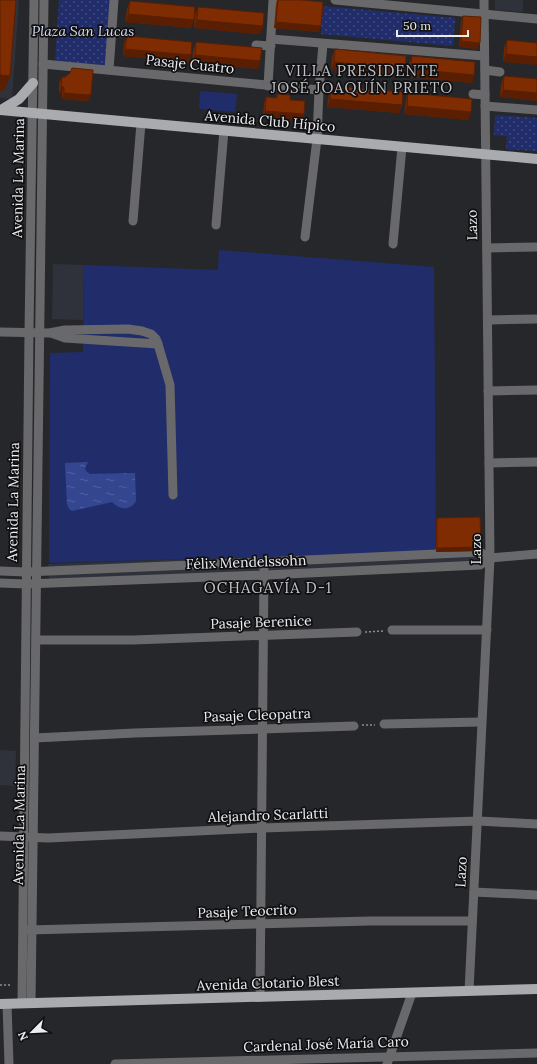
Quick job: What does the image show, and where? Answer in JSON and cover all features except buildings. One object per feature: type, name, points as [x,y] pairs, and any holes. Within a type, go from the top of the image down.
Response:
[{"type":"main road","points":[[1,110],[20,99],[33,83]]},
{"type":"main road","name":"Avenida Club Hípico","points":[[1,110],[537,159]]},
{"type":"main road","name":"Avenida Clotario Blest","points":[[4,1004],[537,989]]},
{"type":"street","name":"Avenida La Marina","points":[[29,838],[35,738],[41,203],[38,113],[33,83],[34,0]]},
{"type":"street","name":"Avenida La Marina","points":[[27,1003],[29,838],[25,684],[31,203],[43,64],[44,0]]},
{"type":"street","points":[[109,70],[114,0]]},
{"type":"street","points":[[268,86],[273,0]]},
{"type":"street","points":[[335,0],[537,18]]},
{"type":"street","name":"Lazo","points":[[469,991],[490,558],[484,0]]},
{"type":"street","points":[[112,32],[123,33]]},
{"type":"street","points":[[256,45],[271,43],[323,44],[484,56]]},
{"type":"street","points":[[305,238],[317,139],[323,44]]},
{"type":"street","name":"Pasaje Cuatro","points":[[43,64],[319,90]]},
{"type":"street","points":[[485,70],[500,72]]},
{"type":"street","points":[[473,94],[485,95]]},
{"type":"street","points":[[485,106],[537,110]]},
{"type":"street","points":[[133,221],[141,123]]},
{"type":"street","points":[[216,225],[224,130]]},
{"type":"street","points":[[393,244],[402,147]]},
{"type":"street","points":[[31,203],[41,203]]},
{"type":"street","points":[[487,248],[537,247]]},
{"type":"street","points":[[30,268],[40,269]]},
{"type":"street","points":[[488,320],[537,319]]},
{"type":"street","points":[[49,333],[65,330],[128,330],[142,331],[151,334],[156,339],[170,385],[173,495]]},
{"type":"street","points":[[0,332],[40,332],[71,339],[158,344]]},
{"type":"street","points":[[28,385],[39,386]]},
{"type":"street","points":[[488,391],[537,390]]},
{"type":"street","points":[[28,418],[38,419]]},
{"type":"street","points":[[489,463],[537,462]]},
{"type":"street","name":"Félix Mendelssohn","points":[[0,571],[26,572],[480,552],[490,558]]},
{"type":"street","name":"Félix Mendelssohn","points":[[0,583],[26,584],[265,575],[480,564],[490,558],[537,554]]},
{"type":"street","points":[[260,997],[264,562]]},
{"type":"street","points":[[392,630],[487,630]]},
{"type":"street","name":"Pasaje Berenice","points":[[36,640],[133,640],[358,632]]},
{"type":"street","points":[[25,684],[35,685]]},
{"type":"street","points":[[384,724],[481,722]]},
{"type":"street","name":"Pasaje Cleopatra","points":[[35,738],[158,732],[354,726]]},
{"type":"street","name":"Alejandro Scarlatti","points":[[0,836],[29,838],[478,821],[537,824]]},
{"type":"street","points":[[474,892],[537,895]]},
{"type":"street","name":"Pasaje Teocrito","points":[[28,930],[370,921],[472,921]]},
{"type":"street","points":[[388,1060],[412,993]]},
{"type":"street","points":[[4,1004],[9,1064]]},
{"type":"street","name":"Cardenal José María Caro","points":[[115,1064],[388,1060],[537,1053]]},
{"type":"path","points":[[358,632],[392,630]]},
{"type":"path","points":[[354,726],[384,724]]},
{"type":"shaded area","points":[[0,0],[19,0],[12,99],[0,98]]},
{"type":"shaded area","points":[[495,0],[523,0],[523,12],[495,10]]},
{"type":"shaded area","points":[[53,264],[84,265],[83,320],[52,319]]},
{"type":"shaded area","points":[[480,549],[479,564],[49,581],[48,564]]},
{"type":"shaded area","points":[[0,750],[16,751],[15,786],[0,785]]},
{"type":"green space","name":"Plaza San Lucas","points":[[59,0],[112,0],[107,66],[55,62]]},
{"type":"green space","points":[[323,6],[455,18],[453,46],[321,34]]},
{"type":"green space","points":[[200,91],[237,94],[235,112],[199,109]]},
{"type":"green space","points":[[495,115],[537,118],[537,151],[506,149],[507,136],[494,135]]},
{"type":"green space","points":[[219,250],[434,267],[436,552],[49,563],[50,353],[83,352],[84,265],[217,270]]},
{"type":"water","points":[[88,462],[85,468],[90,474],[135,473],[136,501],[134,504],[128,508],[122,508],[118,507],[112,502],[72,511],[69,509],[67,504],[65,463]]},
{"type":"district","name":"VILLA PRESIDENTE JOSÉ JOAQUÍN PRIETO","points":[[362,78]]},
{"type":"district","name":"OCHAGAVÍA D-1","points":[[268,587]]}]
